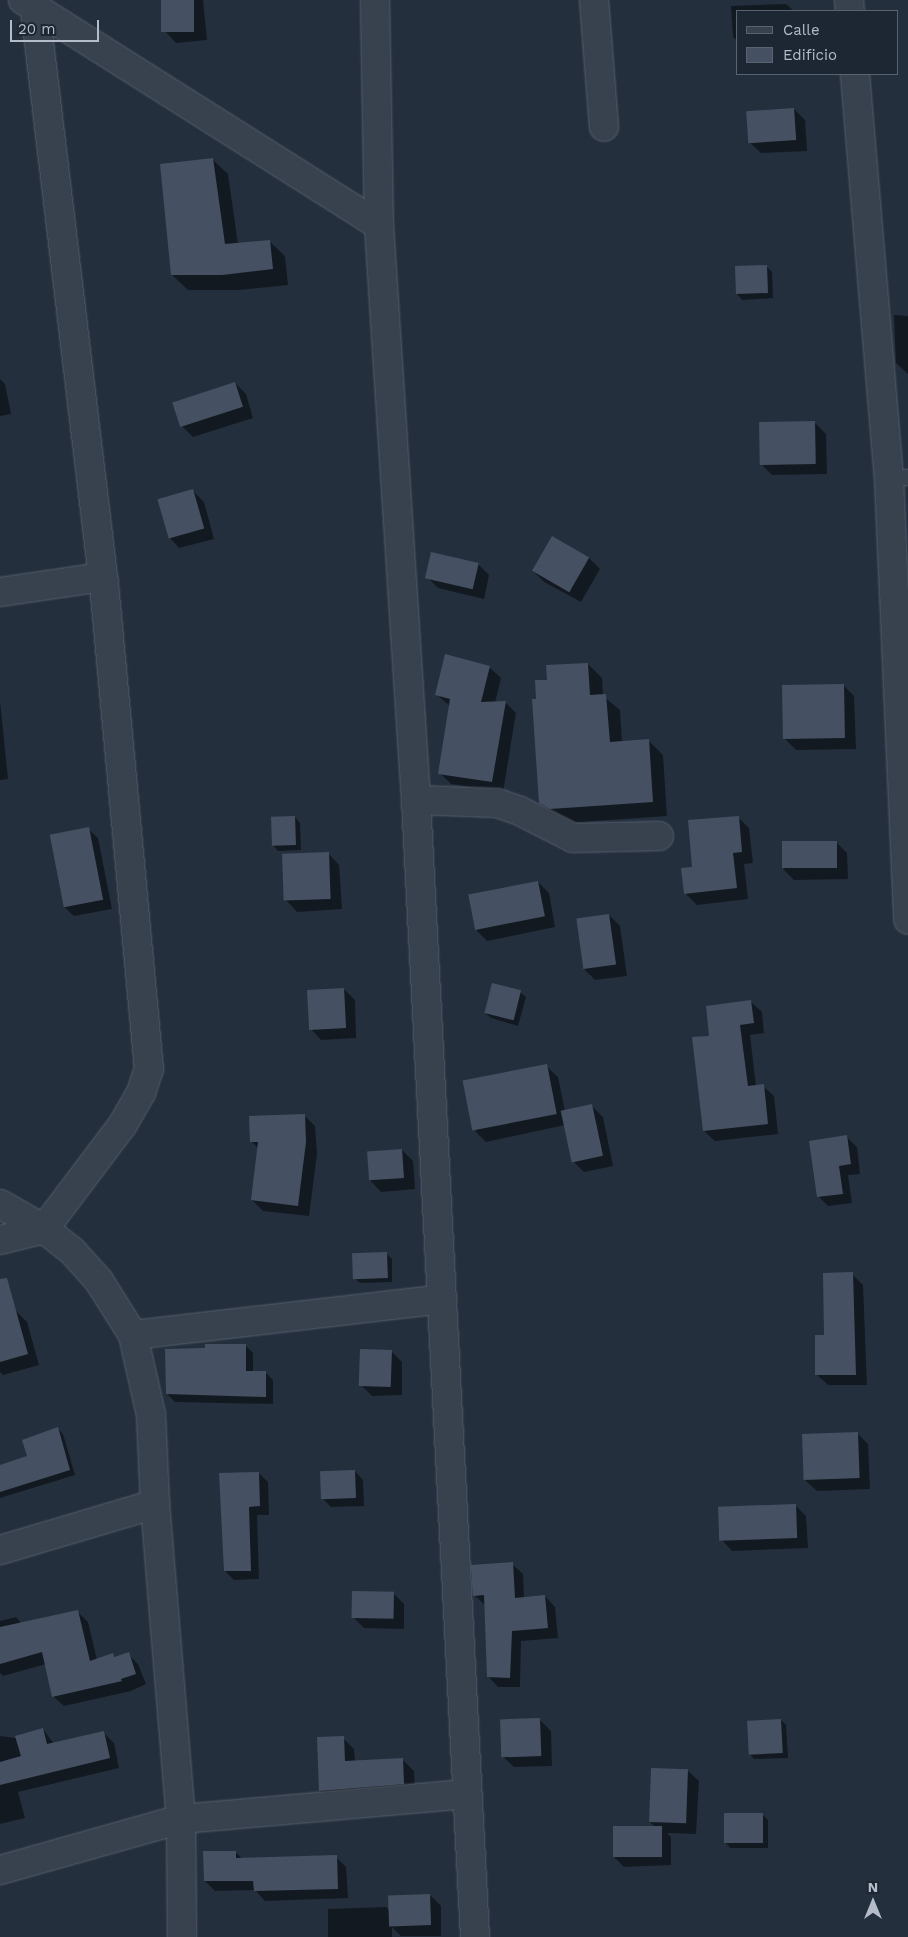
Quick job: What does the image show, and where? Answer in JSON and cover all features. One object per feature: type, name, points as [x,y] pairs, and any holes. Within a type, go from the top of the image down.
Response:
[{"type":"street","points":[[375,0],[379,226],[416,800],[475,1937]]},
{"type":"street","points":[[594,0],[604,127]]},
{"type":"street","points":[[31,2],[379,226]]},
{"type":"street","points":[[0,1240],[44,1229],[123,1124],[142,1092],[149,1069],[103,577],[31,2]]},
{"type":"street","points":[[855,75],[899,478],[908,920]]},
{"type":"street","points":[[0,592],[103,577]]},
{"type":"street","points":[[416,800],[497,803],[520,811],[551,830],[573,838],[659,836]]},
{"type":"street","points":[[0,1204],[44,1229],[73,1252],[99,1281],[133,1335],[151,1415],[155,1504],[181,1819],[182,1937]]},
{"type":"street","points":[[133,1335],[442,1299]]},
{"type":"street","points":[[0,1550],[155,1504]]},
{"type":"street","points":[[0,1870],[181,1819],[467,1794]]},
{"type":"building","points":[[161,0],[194,0],[194,32],[161,32]]},
{"type":"building","points":[[794,108],[796,140],[748,143],[746,111]]},
{"type":"building","points":[[213,158],[225,244],[270,240],[273,269],[222,275],[171,275],[160,164]]},
{"type":"building","points":[[767,265],[768,293],[736,294],[735,266]]},
{"type":"building","points":[[235,382],[243,407],[180,427],[172,402]]},
{"type":"building","points":[[815,421],[816,464],[760,465],[759,422]]},
{"type":"building","points":[[193,489],[204,528],[169,539],[157,499]]},
{"type":"building","points":[[552,536],[589,558],[569,592],[532,571]]},
{"type":"building","points":[[431,552],[479,563],[473,589],[425,578]]},
{"type":"building","points":[[445,654],[490,666],[481,702],[506,701],[492,782],[438,774],[450,699],[435,695]]},
{"type":"building","points":[[588,663],[590,695],[606,694],[610,742],[649,739],[653,802],[550,809],[539,803],[532,699],[536,699],[535,680],[547,680],[546,665]]},
{"type":"building","points":[[844,684],[845,738],[783,739],[782,685]]},
{"type":"building","points":[[295,816],[296,845],[272,846],[271,817]]},
{"type":"building","points":[[739,816],[742,852],[733,853],[737,888],[684,894],[681,868],[692,867],[688,820]]},
{"type":"building","points":[[89,827],[103,900],[64,907],[50,835]]},
{"type":"building","points":[[782,841],[837,841],[837,868],[782,868]]},
{"type":"building","points":[[329,852],[331,899],[284,901],[282,854]]},
{"type":"building","points":[[538,881],[545,916],[475,930],[468,895]]},
{"type":"building","points":[[609,914],[616,965],[583,969],[576,919]]},
{"type":"building","points":[[492,983],[521,990],[514,1020],[485,1013]]},
{"type":"building","points":[[344,988],[346,1028],[309,1030],[307,990]]},
{"type":"building","points":[[751,1000],[754,1023],[740,1025],[748,1086],[764,1084],[768,1124],[703,1131],[692,1037],[709,1036],[706,1006]]},
{"type":"building","points":[[547,1064],[557,1114],[472,1130],[463,1080]]},
{"type":"building","points":[[592,1104],[603,1156],[572,1162],[561,1111]]},
{"type":"building","points":[[305,1114],[306,1142],[298,1206],[251,1200],[258,1142],[250,1142],[249,1116]]},
{"type":"building","points":[[847,1135],[851,1164],[839,1166],[843,1194],[817,1197],[809,1141]]},
{"type":"building","points":[[402,1149],[404,1178],[369,1180],[367,1151]]},
{"type":"building","points":[[387,1252],[388,1278],[353,1279],[352,1253]]},
{"type":"building","points":[[853,1272],[856,1375],[815,1375],[815,1335],[824,1335],[823,1273]]},
{"type":"building","points":[[7,1278],[28,1354],[0,1362],[0,1279]]},
{"type":"building","points":[[205,1344],[246,1344],[246,1371],[266,1371],[266,1397],[166,1394],[165,1349],[205,1348]]},
{"type":"building","points":[[360,1349],[392,1350],[391,1387],[359,1386]]},
{"type":"building","points":[[58,1427],[70,1470],[0,1492],[0,1465],[27,1456],[22,1440]]},
{"type":"building","points":[[858,1432],[860,1478],[804,1480],[802,1434]]},
{"type":"building","points":[[355,1470],[356,1498],[321,1499],[320,1471]]},
{"type":"building","points":[[259,1472],[260,1506],[249,1507],[251,1571],[224,1571],[219,1473]]},
{"type":"building","points":[[796,1504],[797,1538],[719,1541],[718,1507]]},
{"type":"building","points":[[513,1562],[515,1598],[545,1595],[548,1628],[512,1631],[510,1678],[487,1677],[484,1595],[473,1596],[471,1565]]},
{"type":"building","points":[[352,1591],[394,1592],[394,1619],[352,1618]]},
{"type":"building","points":[[78,1610],[90,1661],[113,1653],[114,1657],[129,1652],[136,1674],[121,1679],[122,1681],[52,1697],[42,1652],[0,1664],[0,1627]]},
{"type":"building","points":[[540,1718],[541,1756],[501,1757],[500,1719]]},
{"type":"building","points":[[781,1719],[783,1753],[749,1755],[747,1721]]},
{"type":"building","points":[[43,1728],[47,1744],[104,1731],[110,1758],[0,1785],[0,1762],[21,1756],[15,1736]]},
{"type":"building","points":[[344,1736],[345,1761],[403,1758],[404,1784],[319,1791],[317,1737]]},
{"type":"building","points":[[651,1768],[688,1769],[686,1823],[649,1822]]},
{"type":"building","points":[[724,1813],[763,1813],[763,1843],[724,1843]]},
{"type":"building","points":[[613,1826],[662,1826],[662,1857],[613,1857]]},
{"type":"building","points":[[203,1851],[236,1851],[236,1858],[337,1855],[338,1889],[254,1891],[253,1881],[204,1881]]},
{"type":"building","points":[[430,1894],[431,1925],[389,1926],[388,1895]]}]
